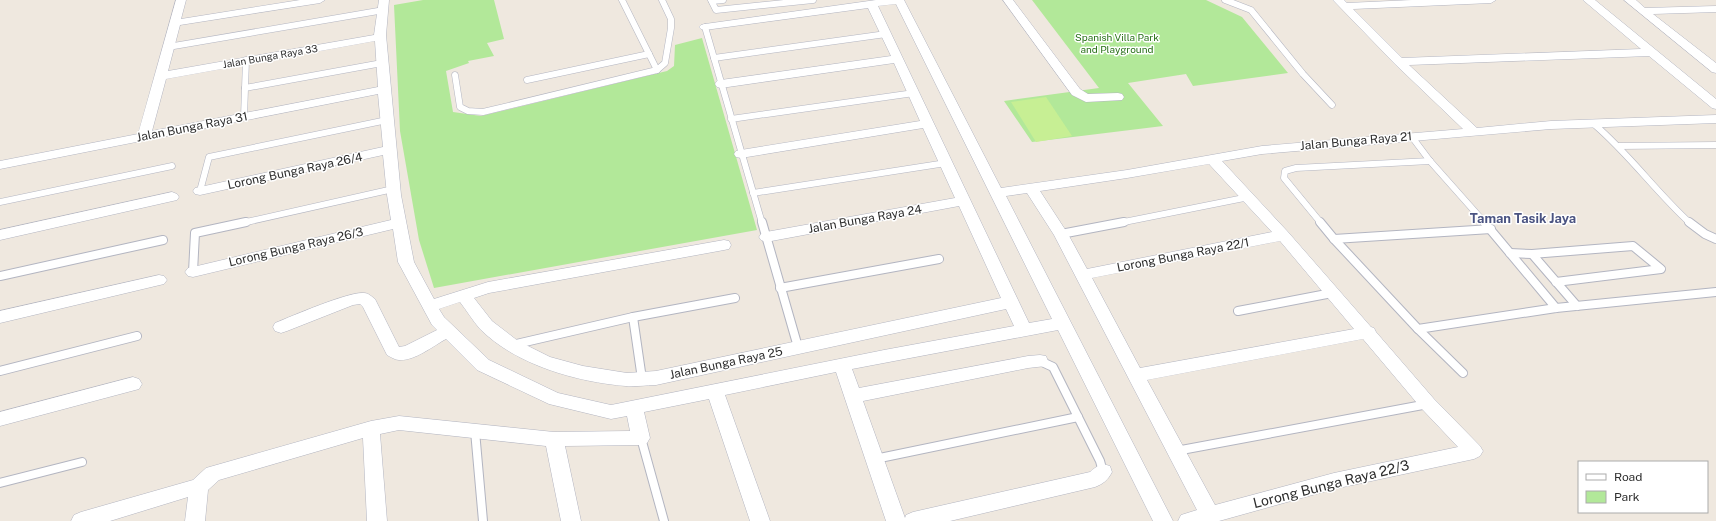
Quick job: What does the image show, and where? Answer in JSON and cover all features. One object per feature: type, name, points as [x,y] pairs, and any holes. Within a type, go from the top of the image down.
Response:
[{"type":"street","points":[[144,137],[181,0]]},
{"type":"street","points":[[174,23],[320,0]]},
{"type":"street","points":[[705,27],[899,0],[1163,521]]},
{"type":"street","points":[[1008,0],[1076,92],[1086,98],[1118,97]]},
{"type":"street","points":[[1341,3],[1491,0]]},
{"type":"street","points":[[1588,0],[1716,105]]},
{"type":"street","points":[[1629,0],[1716,68]]},
{"type":"street","points":[[1341,3],[1399,62],[1473,131]]},
{"type":"street","points":[[872,4],[1024,330]]},
{"type":"street","points":[[384,5],[380,37],[389,150],[393,189],[406,262],[438,321],[483,365],[555,399],[611,412],[842,365],[1062,323]]},
{"type":"street","points":[[1643,11],[1716,9]]},
{"type":"street","name":"Jalan Bunga Raya 33","points":[[160,76],[380,37]]},
{"type":"street","points":[[1399,62],[1653,52]]},
{"type":"street","points":[[721,84],[897,59]]},
{"type":"street","name":"Jalan Bunga Raya 31","points":[[0,165],[384,89]]},
{"type":"street","name":"Jalan Bunga Raya 21","points":[[998,193],[1262,150],[1551,125],[1594,125],[1716,119]]},
{"type":"street","points":[[741,154],[928,124]]},
{"type":"street","name":"Lorong Bunga Raya 26/4","points":[[200,191],[389,150]]},
{"type":"street","points":[[1211,158],[1283,235],[1368,332],[1428,404]]},
{"type":"street","points":[[1031,188],[1061,234],[1210,515]]},
{"type":"street","points":[[0,235],[172,197]]},
{"type":"street","name":"Jalan Bunga Raya 24","points":[[766,237],[964,201]]},
{"type":"street","name":"Lorong Bunga Raya 26/3","points":[[193,272],[399,223]]},
{"type":"street","name":"Lorong Bunga Raya 22/1","points":[[1083,275],[1283,235]]},
{"type":"street","points":[[430,306],[488,288],[724,245]]},
{"type":"street","points":[[0,317],[159,280]]},
{"type":"street","name":"Jalan Bunga Raya 25","points":[[463,295],[486,325],[512,345],[545,362],[583,373],[627,380],[656,378],[1011,302]]},
{"type":"street","points":[[281,327],[351,300],[363,298],[368,303],[393,351],[399,354],[410,352],[448,331]]},
{"type":"street","points":[[1136,376],[1368,332]]},
{"type":"street","points":[[854,396],[1028,362],[1040,361]]},
{"type":"street","points":[[842,365],[896,521]]},
{"type":"street","points":[[0,419],[133,384]]},
{"type":"street","points":[[715,391],[760,521]]},
{"type":"street","name":"Lorong Bunga Raya 22/3","points":[[1188,521],[1334,481],[1474,451],[1428,404]]},
{"type":"street","points":[[81,521],[199,486],[213,474],[371,428],[399,423],[554,439],[641,438],[634,407]]},
{"type":"street","points":[[371,428],[377,521]]},
{"type":"street","points":[[554,439],[571,521]]},
{"type":"street","points":[[914,521],[1095,479],[1104,472]]},
{"type":"street","points":[[195,521],[199,486]]},
{"type":"lane","points":[[622,0],[657,70]]},
{"type":"lane","points":[[455,75],[460,107],[468,111],[483,112],[657,70],[665,63],[671,28],[671,19],[662,0]]},
{"type":"lane","points":[[723,0],[712,1],[716,10],[813,0]]},
{"type":"lane","points":[[1225,0],[1251,10],[1303,74],[1332,105]]},
{"type":"lane","points":[[168,47],[384,5]]},
{"type":"lane","points":[[705,27],[798,347]]},
{"type":"lane","points":[[714,58],[886,34]]},
{"type":"lane","points":[[527,80],[649,54]]},
{"type":"lane","points":[[244,117],[246,60]]},
{"type":"lane","points":[[245,88],[382,63]]},
{"type":"lane","points":[[731,119],[914,93]]},
{"type":"lane","points":[[200,191],[209,157],[387,120]]},
{"type":"lane","points":[[1594,125],[1619,146],[1687,220],[1709,237],[1716,239]]},
{"type":"lane","points":[[1412,137],[1430,161],[1491,229],[1556,308]]},
{"type":"lane","points":[[1619,146],[1716,146]]},
{"type":"lane","points":[[1430,161],[1296,168],[1285,171],[1284,178],[1334,238],[1418,329],[1463,373]]},
{"type":"lane","points":[[753,193],[946,163]]},
{"type":"lane","points":[[0,202],[172,166]]},
{"type":"lane","points":[[193,272],[195,232],[393,189]]},
{"type":"lane","points":[[1061,234],[1249,197]]},
{"type":"lane","points":[[1334,238],[1491,229]]},
{"type":"lane","points":[[0,276],[162,240]]},
{"type":"lane","points":[[1510,253],[1532,254],[1633,246],[1638,248],[1661,270],[1556,282]]},
{"type":"lane","points":[[1532,254],[1577,306]]},
{"type":"lane","points":[[780,288],[939,259]]},
{"type":"lane","points":[[1238,311],[1332,292]]},
{"type":"lane","points":[[1418,329],[1556,308],[1716,292]]},
{"type":"lane","points":[[512,345],[633,316],[735,298]]},
{"type":"lane","points":[[633,316],[642,379]]},
{"type":"lane","points":[[0,371],[137,336]]},
{"type":"lane","points":[[1040,361],[1053,368],[1100,461],[1104,472]]},
{"type":"lane","points":[[1176,451],[1428,404]]},
{"type":"lane","points":[[875,459],[1078,417]]},
{"type":"lane","points":[[475,431],[483,521]]},
{"type":"lane","points":[[641,438],[664,521]]},
{"type":"lane","points":[[0,483],[82,462]]},
{"type":"green space","points":[[423,0],[494,0],[504,39],[487,43],[494,56],[468,61],[469,63],[446,71],[453,112],[481,116],[667,71],[674,66],[675,45],[702,38],[757,230],[434,288],[419,240],[400,131],[394,5]]},
{"type":"green space","name":"Spanish Villa Park and Playground","points":[[1032,0],[1206,0],[1242,17],[1288,73],[1193,86],[1186,74],[1128,83],[1163,126],[1032,142],[1004,101],[1099,88]]},
{"type":"green space","points":[[1046,97],[1072,136],[1036,142],[1011,102]]},
{"type":"district","name":"Taman Tasik Jaya","points":[[1523,218]]}]
